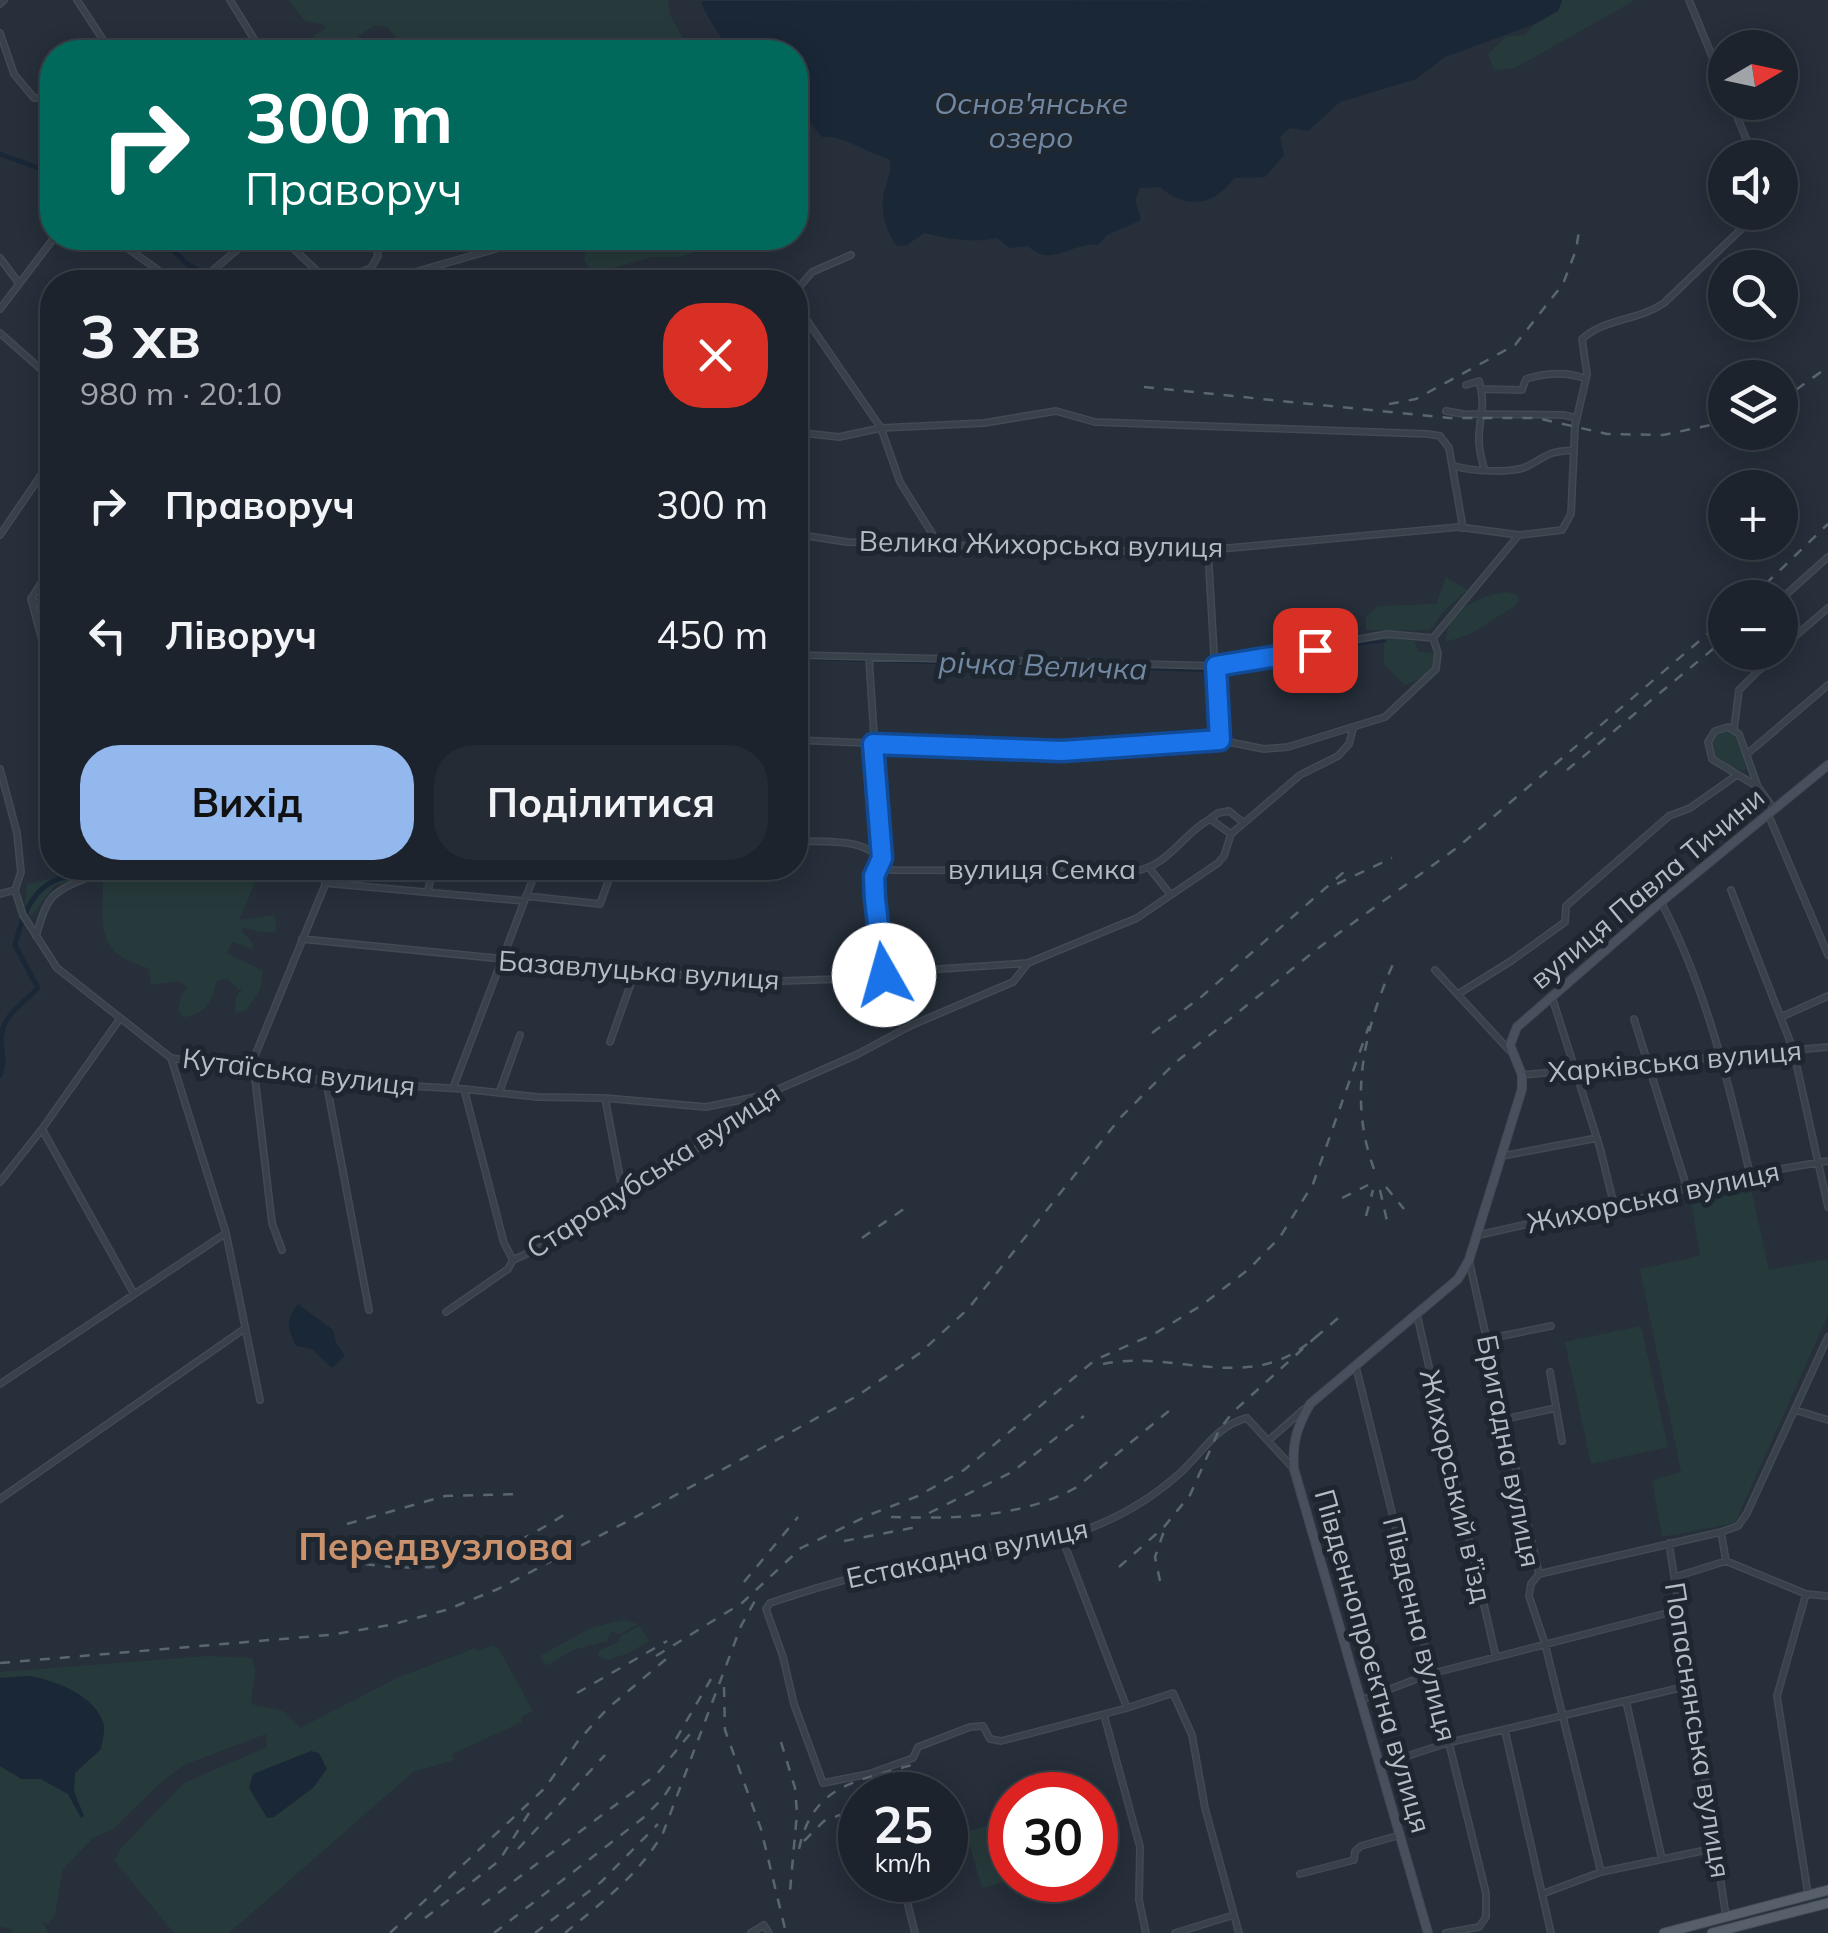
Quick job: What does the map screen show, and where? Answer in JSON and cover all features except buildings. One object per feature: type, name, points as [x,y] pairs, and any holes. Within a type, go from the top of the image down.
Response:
[{"type":"main road","name":"вулиця Павла Тичини","points":[[1512,1053],[1512,1036],[1517,1027],[1661,902],[1828,766]]},
{"type":"main road","points":[[1310,1404],[1458,1279],[1470,1260],[1522,1088],[1522,1075],[1512,1053]]},
{"type":"main road","name":"Південнопроєктна вулиця","points":[[1310,1404],[1296,1428],[1292,1448],[1294,1469],[1428,1933]]},
{"type":"main road","points":[[1664,1933],[1828,1890]]},
{"type":"main road","points":[[1712,1933],[1828,1903]]},
{"type":"street","points":[[77,0],[103,40]]},
{"type":"street","points":[[230,0],[255,40]]},
{"type":"street","points":[[1689,0],[1708,46]]},
{"type":"street","points":[[0,33],[22,86],[34,98],[40,98]]},
{"type":"street","points":[[1452,464],[1458,468],[1506,472],[1527,466],[1547,452],[1574,450],[1576,418],[1586,379],[1586,348],[1582,339],[1600,326],[1651,312],[1740,230]]},
{"type":"street","points":[[0,309],[44,250]]},
{"type":"street","points":[[131,250],[158,270]]},
{"type":"street","points":[[213,270],[236,250]]},
{"type":"street","points":[[296,250],[318,270]]},
{"type":"street","points":[[422,270],[492,250]]},
{"type":"street","points":[[808,277],[852,255]]},
{"type":"street","points":[[0,258],[18,282]]},
{"type":"street","points":[[808,322],[881,428],[900,482],[938,543]]},
{"type":"street","points":[[0,333],[40,368]]},
{"type":"street","points":[[1482,390],[1522,390],[1526,379],[1539,375],[1572,374],[1586,379]]},
{"type":"street","points":[[1466,385],[1479,381],[1482,390],[1484,414],[1479,441],[1484,468]]},
{"type":"street","points":[[1446,410],[1576,418]]},
{"type":"street","points":[[808,433],[839,437],[881,428],[984,423],[1056,411],[1094,422],[1428,434],[1446,441],[1463,528]]},
{"type":"street","name":"Велика Жихорська вулиця","points":[[808,536],[848,542],[1127,551],[1208,550],[1463,528],[1518,535],[1562,530],[1569,523],[1574,450]]},
{"type":"street","points":[[0,535],[40,476]]},
{"type":"street","points":[[1434,638],[1518,535]]},
{"type":"street","points":[[1208,550],[1220,740]]},
{"type":"street","points":[[1798,584],[1828,557]]},
{"type":"street","points":[[40,585],[31,600],[40,633]]},
{"type":"street","points":[[31,600],[40,605]]},
{"type":"street","points":[[1798,634],[1828,608]]},
{"type":"street","points":[[808,656],[1216,666],[1388,634],[1434,638]]},
{"type":"street","points":[[808,741],[1062,751],[1220,740],[1264,749],[1288,747],[1384,717],[1436,669],[1438,652],[1434,638]]},
{"type":"street","points":[[869,658],[882,858],[874,887],[884,975]]},
{"type":"street","points":[[1760,670],[1738,690],[1734,729],[1828,955]]},
{"type":"street","points":[[1747,754],[1828,685]]},
{"type":"street","points":[[1244,823],[1229,811],[1210,820],[1231,834],[1244,823],[1300,775],[1338,756],[1349,744],[1353,729]]},
{"type":"street","points":[[1734,729],[1715,731],[1709,738],[1708,749],[1715,762],[1758,787]]},
{"type":"street","name":"Кутаїська вулиця","points":[[0,769],[17,833],[21,872],[15,890],[23,915],[57,968],[171,1058],[326,1080],[706,1107],[765,1095]]},
{"type":"street","points":[[1458,994],[1565,922],[1566,906],[1631,848],[1669,816],[1690,808],[1737,774]]},
{"type":"street","name":"вулиця Семка","points":[[808,842],[870,848],[882,858],[887,869],[893,870],[1150,869],[1196,826],[1210,820]]},
{"type":"street","name":"Базавлуцька вулиця","points":[[302,939],[502,961],[781,981],[1028,963],[1137,918],[1218,863],[1231,834]]},
{"type":"street","points":[[1150,869],[1170,895]]},
{"type":"street","points":[[36,936],[47,899],[82,880]]},
{"type":"street","points":[[282,1250],[272,1223],[252,1070],[327,880]]},
{"type":"street","points":[[428,890],[430,880]]},
{"type":"street","points":[[453,1088],[532,880]]},
{"type":"street","points":[[326,883],[600,904],[609,880]]},
{"type":"street","points":[[0,894],[15,890]]},
{"type":"street","points":[[1731,890],[1794,1049],[1828,1207]]},
{"type":"street","points":[[1661,902],[1677,933],[1721,1055],[1750,1174]]},
{"type":"street","name":"Стародубська вулиця","points":[[446,1312],[508,1270],[513,1260],[563,1236],[600,1204],[704,1144],[750,1111],[765,1095],[1012,982],[1028,963]]},
{"type":"street","points":[[1435,970],[1484,1028],[1512,1053]]},
{"type":"street","points":[[610,1042],[635,972]]},
{"type":"street","points":[[1781,1017],[1828,996]]},
{"type":"street","points":[[1552,997],[1614,1204]]},
{"type":"street","points":[[1634,1019],[1687,1188]]},
{"type":"street","points":[[0,1182],[119,1020]]},
{"type":"street","points":[[499,1093],[520,1035]]},
{"type":"street","name":"Харківська вулиця","points":[[1522,1075],[1828,1046]]},
{"type":"street","points":[[171,1058],[226,1233],[260,1400]]},
{"type":"street","points":[[326,1080],[370,1310]]},
{"type":"street","points":[[464,1089],[504,1243],[513,1260]]},
{"type":"street","points":[[605,1098],[622,1194]]},
{"type":"street","points":[[42,1129],[133,1292]]},
{"type":"street","points":[[1502,1156],[1597,1138]]},
{"type":"street","name":"Жихорська вулиця","points":[[1479,1235],[1750,1174],[1828,1161]]},
{"type":"street","points":[[0,1384],[226,1233]]},
{"type":"street","name":"Бригадна вулиця","points":[[1470,1260],[1539,1574],[1529,1596],[1545,1644],[1601,1872]]},
{"type":"street","name":"Жихорський в’їзд","points":[[1417,1315],[1496,1657]]},
{"type":"street","points":[[1487,1339],[1551,1326]]},
{"type":"street","points":[[0,1499],[244,1329]]},
{"type":"street","points":[[1539,1574],[1738,1526],[1828,1337]]},
{"type":"street","name":"Південна вулиця","points":[[1355,1364],[1486,1893],[1486,1917],[1479,1927],[1446,1933]]},
{"type":"street","points":[[1550,1372],[1562,1441]]},
{"type":"street","points":[[1268,1441],[1310,1404]]},
{"type":"street","points":[[1506,1419],[1557,1408]]},
{"type":"street","points":[[1795,1410],[1828,1420]]},
{"type":"street","name":"Естакадна вулиця","points":[[1104,1715],[1000,1741],[990,1739],[983,1726],[970,1728],[918,1747],[914,1758],[869,1774],[823,1783],[766,1609],[770,1603],[835,1581],[973,1550],[1062,1538],[1135,1507],[1179,1474],[1228,1422],[1247,1418],[1294,1469]]},
{"type":"street","points":[[1721,1532],[1726,1561]]},
{"type":"street","points":[[1062,1538],[1127,1708]]},
{"type":"street","name":"Попаснянська вулиця","points":[[1669,1543],[1726,1916]]},
{"type":"street","points":[[1674,1577],[1726,1561],[1806,1594],[1828,1596]]},
{"type":"street","points":[[1806,1594],[1776,1696],[1808,1895]]},
{"type":"street","points":[[1361,1700],[1430,1674],[1679,1610]]},
{"type":"street","points":[[1380,1764],[1448,1743],[1692,1686]]},
{"type":"street","points":[[1146,1933],[1139,1900],[1140,1847],[1104,1715],[1173,1694],[1192,1735],[1205,1808],[1239,1933]]},
{"type":"street","points":[[1626,1701],[1662,1859]]},
{"type":"street","points":[[1504,1730],[1551,1933]]},
{"type":"street","points":[[1300,1874],[1354,1860],[1361,1846],[1400,1836]]},
{"type":"street","points":[[1542,1894],[1601,1872],[1716,1848]]},
{"type":"street","points":[[908,1905],[915,1933]]},
{"type":"street","points":[[1175,1933],[1234,1915]]},
{"type":"street","points":[[751,1933],[764,1926],[769,1933]]},
{"type":"shaded area","points":[[288,0],[668,0],[670,15],[684,40],[398,40],[387,27],[375,25],[358,40],[314,40],[326,28],[305,21]]},
{"type":"shaded area","points":[[1562,0],[1635,0],[1515,68],[1494,70],[1488,54],[1506,37],[1525,35],[1535,24],[1558,11]]},
{"type":"shaded area","points":[[585,250],[701,250],[681,257],[652,257],[606,270],[589,270],[584,260]]},
{"type":"shaded area","points":[[1446,577],[1467,590],[1430,630],[1366,630],[1366,617],[1378,606],[1436,604]]},
{"type":"shaded area","points":[[1516,594],[1519,600],[1515,606],[1470,634],[1446,642],[1447,631],[1457,614],[1485,597]]},
{"type":"shaded area","points":[[1384,637],[1414,641],[1419,652],[1434,653],[1434,664],[1422,678],[1405,685],[1384,664]]},
{"type":"shaded area","points":[[1725,730],[1735,736],[1747,769],[1743,771],[1715,756],[1713,737]]},
{"type":"shaded area","points":[[74,880],[54,886],[31,917],[25,904],[27,884]]},
{"type":"shaded area","points":[[103,880],[256,880],[239,920],[275,915],[276,931],[243,928],[252,949],[233,942],[226,953],[263,971],[260,990],[246,1011],[235,1013],[236,996],[243,988],[238,989],[227,978],[216,982],[210,1001],[202,1010],[184,1017],[178,1011],[187,988],[179,981],[151,985],[148,968],[118,954],[105,936]]},
{"type":"shaded area","points":[[1750,1184],[1769,1270],[1828,1259],[1828,1315],[1735,1523],[1662,1537],[1652,1480],[1681,1472],[1640,1269],[1700,1256],[1690,1195]]},
{"type":"shaded area","points":[[1641,1326],[1668,1447],[1591,1464],[1565,1342]]},
{"type":"shaded area","points":[[623,1620],[638,1624],[620,1634],[611,1632],[607,1641],[573,1650],[546,1666],[540,1656],[591,1628]]},
{"type":"shaded area","points":[[640,1626],[649,1641],[608,1660],[598,1656],[599,1650],[619,1642],[620,1636]]},
{"type":"shaded area","points":[[493,1645],[499,1649],[533,1711],[521,1717],[522,1722],[452,1754],[454,1760],[413,1772],[229,1933],[174,1933],[114,1860],[184,1783],[267,1747],[266,1734],[184,1765],[113,1829],[94,1837],[63,1869],[55,1915],[48,1924],[42,1922],[49,1933],[12,1933],[12,1929],[0,1927],[0,1766],[21,1779],[41,1779],[68,1794],[82,1817],[74,1791],[75,1772],[101,1749],[30,1676],[0,1678],[0,1672],[208,1656],[252,1658],[255,1671],[251,1704],[283,1711],[300,1728],[399,1677]]},
{"type":"shaded area","points":[[988,1826],[988,1886],[982,1888],[968,1831]]},
{"type":"water","name":"Основ'янське озеро","points":[[1562,0],[1558,11],[1535,24],[1445,57],[1416,79],[1340,102],[1308,131],[1290,128],[1280,137],[1284,155],[1265,177],[1234,178],[1218,195],[1199,202],[1179,199],[1160,187],[1140,188],[1135,200],[1141,220],[1107,235],[1098,245],[1054,255],[1028,246],[1010,248],[997,238],[960,240],[924,233],[907,245],[897,246],[883,211],[889,159],[847,142],[822,137],[808,119],[808,40],[722,40],[701,1]]},
{"type":"water","points":[[298,1304],[333,1330],[345,1356],[332,1368],[312,1349],[296,1346],[289,1325]]},
{"type":"water","points":[[30,1676],[63,1686],[84,1698],[100,1714],[104,1725],[101,1749],[75,1773],[74,1791],[84,1816],[81,1818],[68,1794],[41,1779],[22,1779],[0,1766],[0,1678]]},
{"type":"water","points":[[311,1751],[319,1753],[327,1769],[313,1788],[267,1818],[249,1788],[253,1774]]},
{"type":"waterway","points":[[0,154],[40,169]]},
{"type":"waterway","points":[[173,250],[198,270]]},
{"type":"waterway","name":"річка Величка","points":[[1220,671],[1317,657],[1341,646],[1385,641]]},
{"type":"waterway","name":"річка Величка","points":[[808,659],[865,661]]},
{"type":"waterway","name":"річка Величка","points":[[874,661],[1212,671]]},
{"type":"waterway","points":[[0,1075],[4,1025],[38,988],[15,945],[21,923],[38,893],[56,880]]},
{"type":"railway","points":[[1389,404],[1416,399],[1515,345],[1563,284],[1579,231]]},
{"type":"railway","points":[[1798,388],[1828,367]]},
{"type":"railway","points":[[1144,387],[1449,418],[1537,418],[1607,434],[1663,435],[1708,426]]},
{"type":"railway","points":[[1770,580],[1828,524]]},
{"type":"railway","points":[[0,1663],[329,1635],[446,1610],[498,1589],[857,1396],[920,1353],[968,1309],[1120,1118],[1175,1063],[1317,949],[1458,847],[1708,634]]},
{"type":"railway","points":[[1567,770],[1708,653]]},
{"type":"railway","points":[[1337,884],[1392,858]]},
{"type":"railway","points":[[1152,1033],[1200,998],[1345,871]]},
{"type":"railway","points":[[1374,1169],[1362,1117],[1363,1065],[1374,1014],[1393,964]]},
{"type":"railway","points":[[656,1656],[742,1603],[801,1548],[918,1496],[964,1470],[1095,1360],[1154,1334],[1202,1305],[1249,1269],[1280,1237],[1313,1184],[1369,1026]]},
{"type":"railway","points":[[1342,1198],[1368,1185]]},
{"type":"railway","points":[[1386,1187],[1404,1209]]},
{"type":"railway","points":[[1366,1216],[1373,1190]]},
{"type":"railway","points":[[1380,1190],[1387,1221]]},
{"type":"railway","points":[[862,1238],[908,1206]]},
{"type":"railway","points":[[1103,1364],[1151,1361],[1224,1368],[1271,1363],[1301,1349],[1343,1314]]},
{"type":"railway","points":[[1119,1567],[1164,1527],[1190,1495],[1219,1430],[1233,1412],[1318,1335]]},
{"type":"railway","points":[[891,1517],[987,1514],[1056,1497],[1077,1487],[1170,1410]]},
{"type":"railway","points":[[929,1513],[1012,1472],[1084,1416]]},
{"type":"railway","points":[[347,1524],[445,1496],[522,1494]]},
{"type":"railway","points":[[345,1561],[409,1568],[462,1562],[511,1545],[567,1513]]},
{"type":"railway","points":[[744,1582],[798,1517]]},
{"type":"railway","points":[[844,1541],[917,1527]]},
{"type":"railway","points":[[1160,1581],[1155,1557],[1164,1531]]},
{"type":"railway","points":[[565,1933],[631,1875],[663,1833],[741,1626],[757,1597]]},
{"type":"railway","points":[[577,1693],[667,1641]]},
{"type":"railway","points":[[390,1933],[545,1788],[578,1741],[607,1709],[672,1654]]},
{"type":"railway","points":[[676,1739],[711,1679]]},
{"type":"railway","points":[[724,1687],[725,1730],[761,1829],[786,1933]]},
{"type":"railway","points":[[482,1905],[657,1774],[694,1729]]},
{"type":"railway","points":[[781,1742],[795,1788],[797,1813],[790,1891]]},
{"type":"railway","points":[[518,1849],[605,1755]]},
{"type":"railway","points":[[799,1849],[815,1810],[827,1798],[857,1781],[915,1764]]},
{"type":"railway","points":[[494,1933],[643,1818],[675,1779]]},
{"type":"railway","points":[[425,1918],[499,1861],[529,1813]]},
{"type":"railway","points":[[804,1841],[824,1821],[838,1816]]},
{"type":"railway","points":[[535,1933],[601,1882],[658,1824]]},
{"type":"district","name":"Передвузлова","points":[[436,1547]]},
{"type":"route","points":[[884,975],[875,899],[874,876],[882,858],[873,744],[1062,751],[1220,740],[1216,666],[1315,650]]}]
